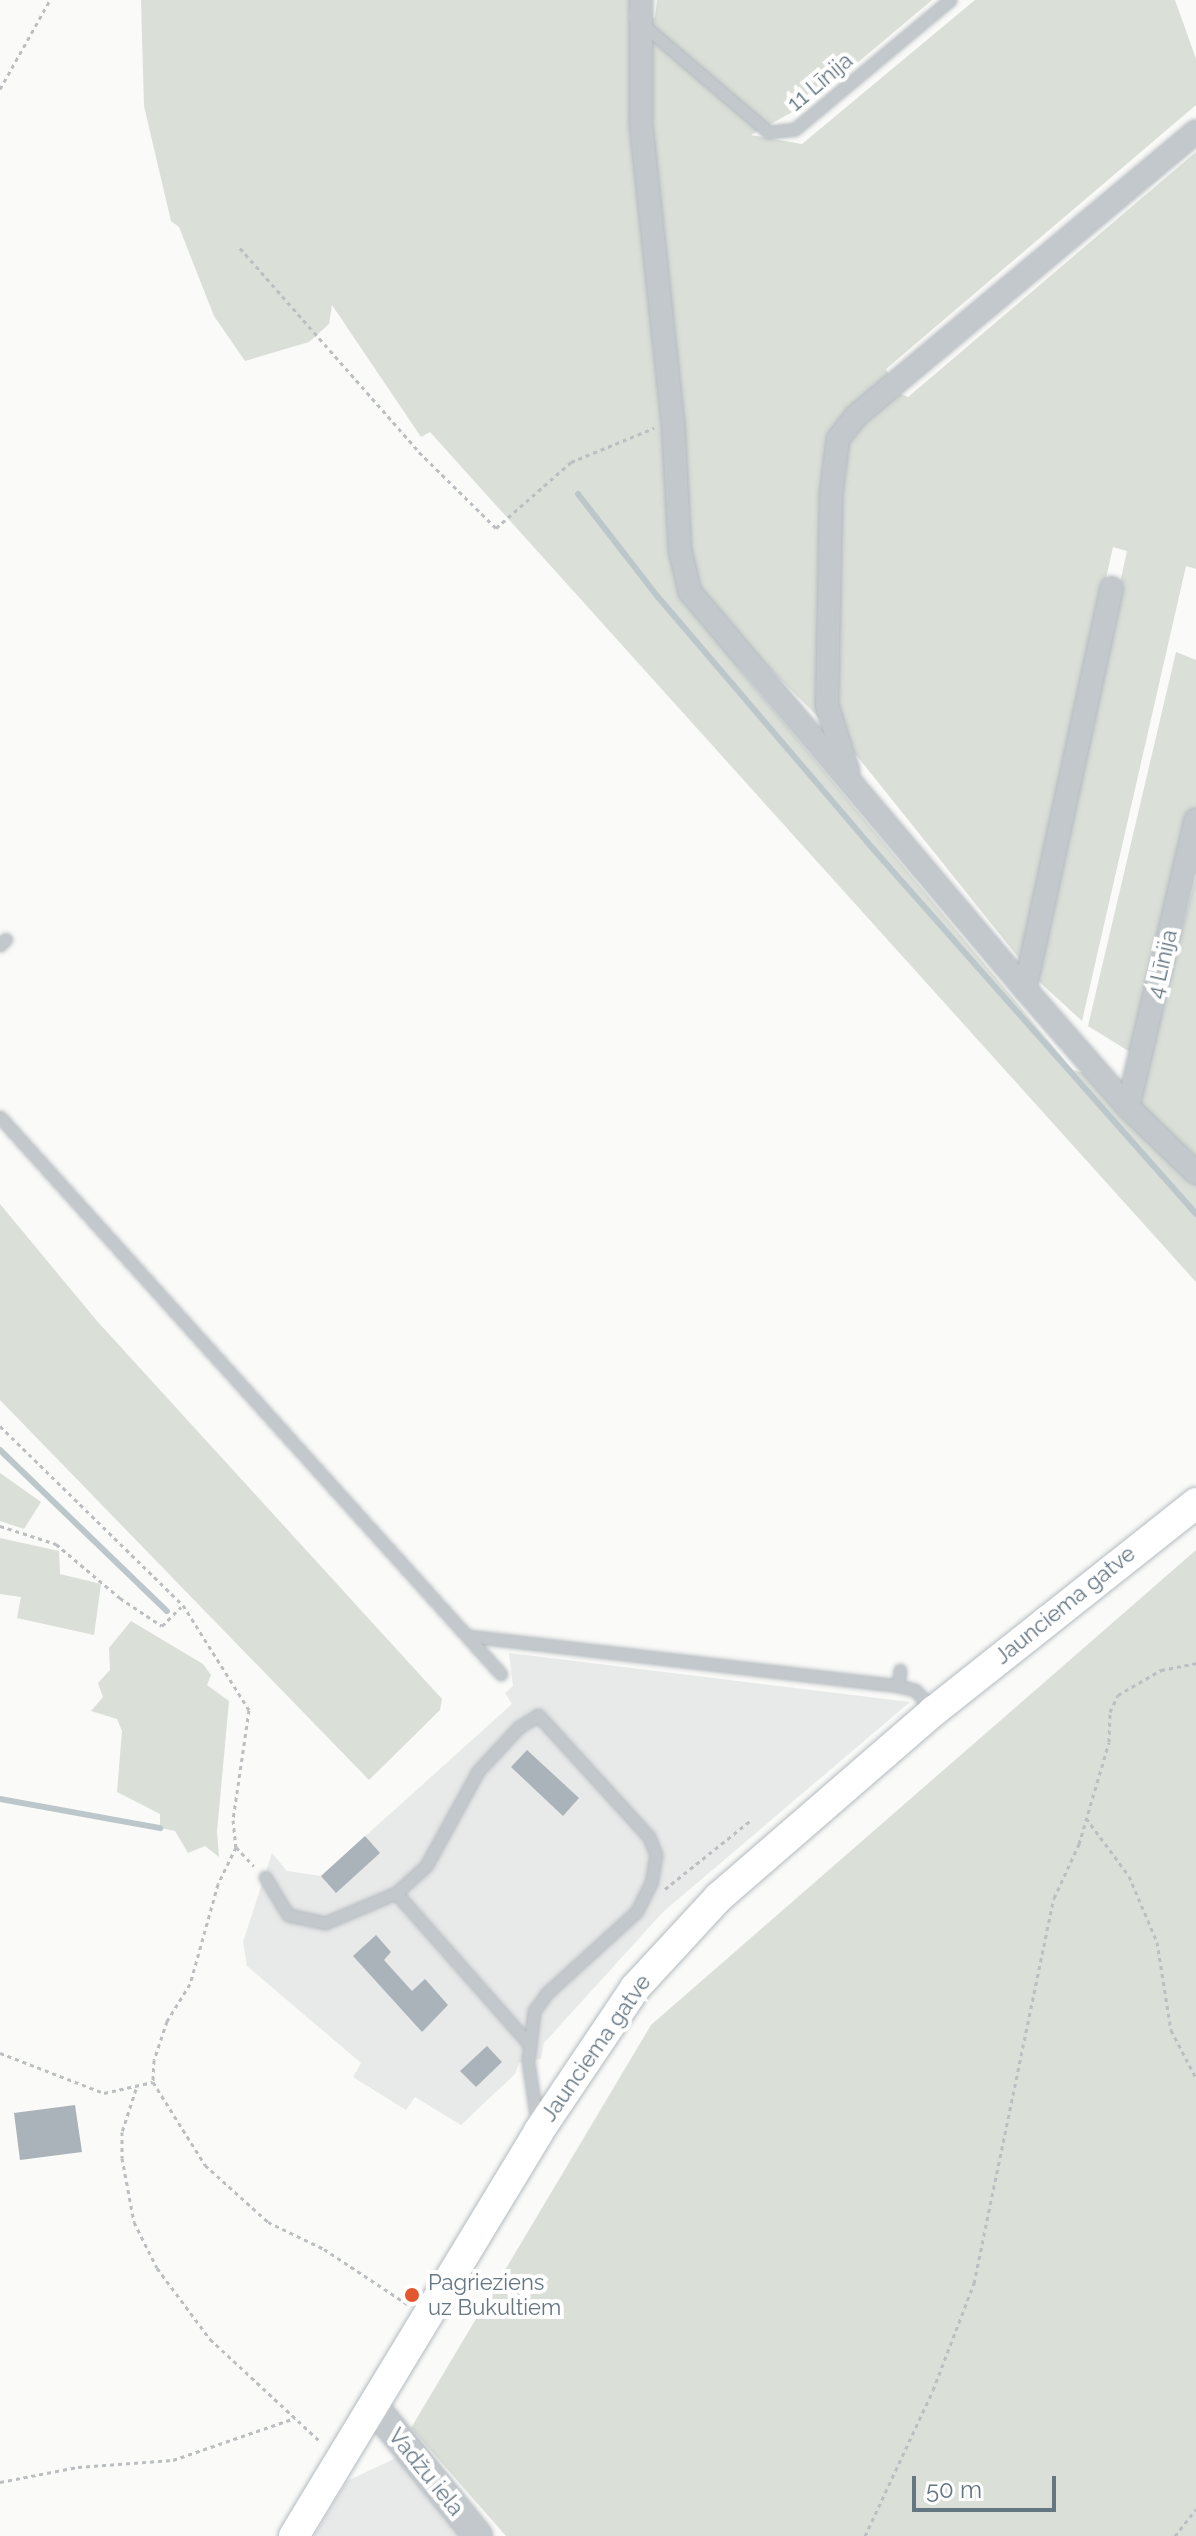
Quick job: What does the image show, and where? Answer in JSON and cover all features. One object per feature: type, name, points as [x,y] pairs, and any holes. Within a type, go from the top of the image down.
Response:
[{"type":"main road","name":"Jaunciema gatve","points":[[294,2536],[375,2408],[539,2131],[635,1988],[719,1897],[934,1711],[1196,1503]]},
{"type":"street","points":[[639,10],[641,124],[673,421],[680,550],[690,592],[1025,989],[1128,1107],[1196,1173]]},
{"type":"street","points":[[851,780],[827,705],[831,494],[838,439],[856,416],[1196,132]]},
{"type":"street","points":[[1025,989],[1112,588]]},
{"type":"street","name":"4 Līnija","points":[[1128,1107],[1196,820]]},
{"type":"street","name":"Vadžu iela","points":[[375,2408],[478,2536]]},
{"type":"lane","name":"11 Līnija","points":[[639,10],[768,132],[795,129],[950,0]]},
{"type":"lane","points":[[0,1117],[501,1674]]},
{"type":"lane","points":[[468,1636],[898,1686],[915,1690],[934,1711]]},
{"type":"lane","points":[[898,1686],[900,1670]]},
{"type":"lane","points":[[265,1877],[288,1915],[325,1923],[396,1893],[426,1866],[478,1771],[519,1727],[538,1715],[649,1837],[656,1855],[654,1869],[636,1912],[547,1993],[534,2011],[529,2044],[539,2131]]},
{"type":"lane","points":[[396,1893],[529,2044]]},
{"type":"path","points":[[0,89],[50,0]]},
{"type":"path","points":[[240,248],[419,452],[496,528],[571,462],[673,421]]},
{"type":"path","points":[[0,1426],[183,1605],[249,1710],[233,1820],[236,1847],[218,1884],[190,1984],[167,2021],[154,2060],[153,2082],[205,2165],[268,2222],[356,2268],[427,2318]]},
{"type":"path","points":[[0,1526],[56,1544],[120,1598],[162,1626],[183,1605]]},
{"type":"path","points":[[865,2536],[933,2390],[974,2283],[1054,1898],[1086,1818],[1118,1695],[1161,1670],[1196,1663]]},
{"type":"path","points":[[1086,1818],[1129,1876],[1157,1942],[1171,2030],[1196,2078]]},
{"type":"path","points":[[636,1912],[750,1821]]},
{"type":"path","points":[[236,1847],[265,1877]]},
{"type":"path","points":[[0,2053],[104,2093],[136,2089],[153,2082]]},
{"type":"path","points":[[136,2089],[122,2132],[122,2158],[140,2234],[157,2268],[210,2339],[297,2417],[340,2462]]},
{"type":"path","points":[[0,2482],[78,2467],[173,2460],[297,2417]]},
{"type":"path","points":[[1175,2536],[1196,2509]]},
{"type":"shaded area","points":[[141,0],[631,0],[629,19],[655,18],[657,0],[932,0],[812,101],[751,135],[802,144],[975,0],[1175,0],[1196,59],[1196,105],[886,369],[897,392],[908,397],[1196,152],[1196,569],[1186,566],[1082,1021],[1034,977],[857,756],[711,610],[739,669],[1073,1070],[1126,1083],[1135,1055],[1088,1026],[1176,652],[1196,660],[1196,813],[1167,988],[1196,877],[1196,1282],[430,432],[421,437],[332,305],[329,324],[309,342],[245,361],[214,316],[179,227],[171,221],[144,106]],"holes":[[[1113,547],[1127,551],[1082,753],[1100,605]]]},
{"type":"shaded area","points":[[0,1204],[97,1321],[442,1699],[440,1710],[369,1780],[0,1400]]},
{"type":"shaded area","points":[[0,1473],[41,1502],[24,1529],[0,1521]]},
{"type":"shaded area","points":[[0,1538],[59,1551],[60,1574],[101,1584],[94,1635],[17,1618],[21,1597],[0,1594]]},
{"type":"shaded area","points":[[1196,1550],[1196,2536],[506,2536],[411,2428],[651,2025]]},
{"type":"shaded area","points":[[131,1621],[203,1664],[211,1675],[207,1685],[229,1701],[217,1832],[219,1857],[205,1846],[188,1853],[175,1831],[160,1828],[160,1814],[117,1792],[122,1731],[117,1719],[91,1711],[103,1697],[98,1683],[110,1670],[109,1648]]},
{"type":"shaded area","points":[[509,1653],[910,1702],[663,1912],[544,2043],[541,2059],[519,2063],[515,2074],[461,2125],[415,2097],[406,2110],[353,2077],[361,2063],[247,1966],[243,1942],[272,1853],[287,1871],[321,1876],[512,1704],[505,1693],[513,1686]]},
{"type":"shaded area","points":[[398,2457],[460,2536],[314,2536],[347,2481]]},
{"type":"building","points":[[527,1750],[579,1798],[563,1816],[511,1767]]},
{"type":"building","points":[[365,1836],[380,1853],[336,1893],[321,1876]]},
{"type":"building","points":[[376,1935],[391,1952],[384,1960],[412,1991],[425,1979],[448,2005],[422,2032],[353,1956]]},
{"type":"building","points":[[487,2046],[502,2062],[476,2087],[460,2071]]},
{"type":"building","points":[[75,2105],[82,2152],[20,2160],[14,2113]]},
{"type":"waterway","points":[[578,494],[658,597],[867,842],[1196,1214]]},
{"type":"waterway","points":[[0,1450],[167,1611]]},
{"type":"waterway","points":[[0,1799],[160,1828]]},
{"type":"place","name":"Pagrieziens uz Bukultiem","points":[[412,2295]]}]
